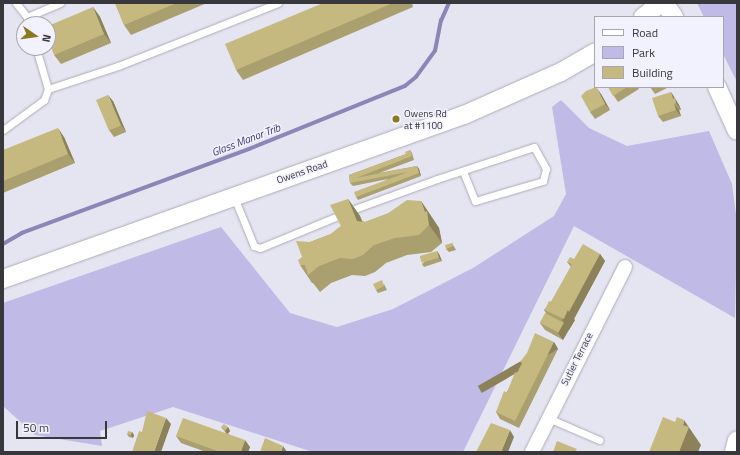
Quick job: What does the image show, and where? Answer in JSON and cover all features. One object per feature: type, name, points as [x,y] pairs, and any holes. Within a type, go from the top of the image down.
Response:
[{"type":"street","points":[[645,16],[661,3]]},
{"type":"street","points":[[664,3],[673,16]]},
{"type":"street","name":"Owens Road","points":[[3,280],[234,196],[464,115],[561,72],[594,53]]},
{"type":"street","points":[[717,88],[737,131]]},
{"type":"street","name":"Sutler Terrace","points":[[532,452],[625,268]]},
{"type":"street","points":[[734,452],[737,440]]},
{"type":"lane","points":[[16,3],[25,16]]},
{"type":"lane","points":[[37,16],[60,3]]},
{"type":"lane","points":[[48,89],[118,66],[278,3]]},
{"type":"lane","points":[[3,130],[44,100],[48,89],[38,56]]},
{"type":"lane","points":[[234,196],[254,246],[260,248],[360,207],[463,171],[534,147],[546,169],[543,181],[475,201],[463,171]]},
{"type":"lane","points":[[548,418],[599,440]]},
{"type":"green space","points":[[697,3],[737,3],[737,82],[724,56],[724,16],[704,16]]},
{"type":"green space","points":[[561,100],[589,128],[627,146],[709,131],[732,184],[737,222],[735,318],[574,226],[463,452],[313,452],[173,407],[100,431],[102,446],[35,435],[3,406],[3,303],[221,227],[290,313],[337,327],[393,309],[473,268],[554,216],[566,194],[552,107]]},
{"type":"building","points":[[115,3],[177,3],[124,25]]},
{"type":"building","points":[[323,3],[393,3],[236,70],[225,44]]},
{"type":"building","points":[[93,7],[104,34],[56,54],[56,23]]},
{"type":"building","points":[[597,88],[605,104],[590,112],[581,96],[586,91]]},
{"type":"building","points":[[609,88],[625,88],[613,96]]},
{"type":"building","points":[[671,92],[673,99],[675,98],[676,103],[674,104],[676,110],[658,116],[652,98]]},
{"type":"building","points":[[108,95],[121,125],[109,130],[96,100]]},
{"type":"building","points":[[58,128],[68,154],[3,181],[3,150]]},
{"type":"building","points":[[410,150],[412,156],[356,178],[417,166],[419,173],[356,197],[354,192],[408,172],[350,183],[349,175],[406,154],[405,152]]},
{"type":"building","points":[[348,199],[357,221],[365,222],[387,214],[407,200],[421,201],[425,212],[427,211],[429,225],[419,235],[395,238],[374,245],[363,255],[353,259],[340,258],[319,266],[308,275],[305,265],[300,265],[298,260],[302,257],[296,241],[310,242],[331,234],[341,226],[330,205]]},
{"type":"building","points":[[452,243],[453,246],[446,249],[445,245]]},
{"type":"building","points":[[583,244],[600,254],[569,312],[568,310],[551,302],[572,264],[567,262],[570,257],[574,259]]},
{"type":"building","points":[[437,251],[439,258],[422,263],[420,256]]},
{"type":"building","points":[[382,280],[384,286],[376,290],[373,284]]},
{"type":"building","points":[[549,301],[568,310],[564,319],[545,310]]},
{"type":"building","points":[[545,313],[564,323],[558,333],[540,323]]},
{"type":"building","points":[[535,333],[554,342],[515,421],[496,412],[504,391],[507,393],[515,372],[517,373],[522,363],[520,362],[527,353]]},
{"type":"building","points":[[147,411],[166,418],[154,452],[132,452],[139,431],[142,432]]},
{"type":"building","points":[[663,417],[675,422],[677,417],[684,420],[683,425],[689,427],[679,452],[649,452]]},
{"type":"building","points":[[183,418],[245,440],[241,452],[220,452],[176,436]]},
{"type":"building","points":[[491,423],[510,430],[501,452],[476,452]]},
{"type":"building","points":[[224,424],[228,427],[225,431],[221,427]]},
{"type":"building","points":[[128,431],[132,432],[131,435],[127,434]]},
{"type":"building","points":[[265,438],[283,446],[281,452],[260,452]]},
{"type":"building","points":[[557,441],[577,449],[575,452],[553,452]]},
{"type":"waterway","name":"Glass Manor Trib","points":[[3,244],[22,233],[249,149],[405,86],[416,77],[435,51],[441,21],[449,3]]},
{"type":"place","name":"Owens Rd at #1100","points":[[396,119]]}]
